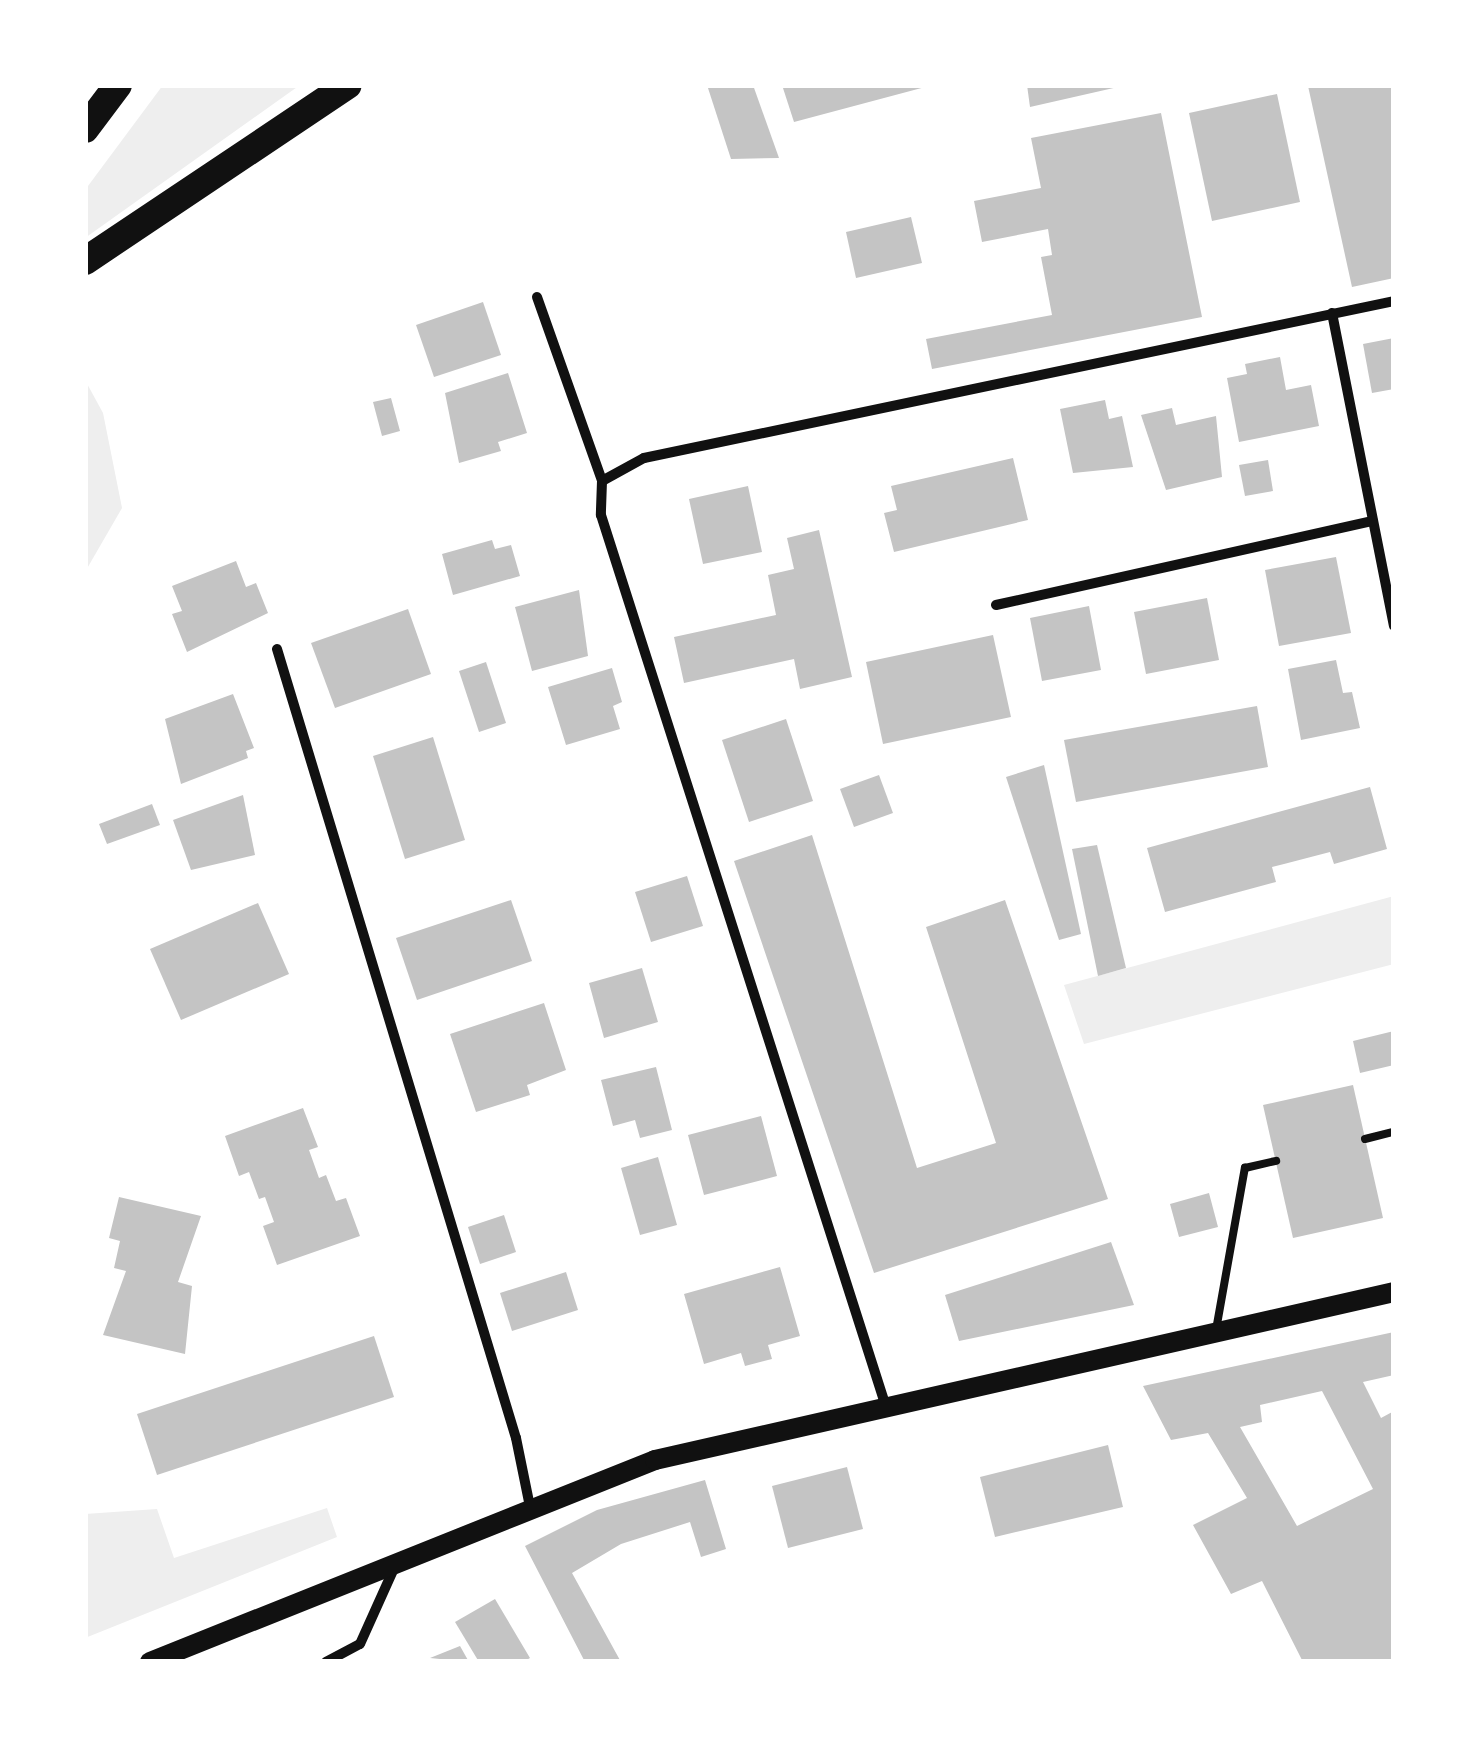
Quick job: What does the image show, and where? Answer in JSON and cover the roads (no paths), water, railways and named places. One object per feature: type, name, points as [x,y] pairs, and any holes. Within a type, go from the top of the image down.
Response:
[{"type":"highway","points":[[85,129],[118,85]]},
{"type":"highway","points":[[85,261],[348,85]]},
{"type":"main road","points":[[150,1662],[395,1566],[530,1507],[728,1439],[1394,1292]]},
{"type":"street","points":[[537,297],[602,481],[601,515],[886,1406]]},
{"type":"street","points":[[602,481],[644,458],[1394,301]]},
{"type":"street","points":[[1332,313],[1394,626]]},
{"type":"street","points":[[996,606],[1373,521]]},
{"type":"street","points":[[278,649],[510,1419],[530,1507]]},
{"type":"street","points":[[326,1662],[360,1644],[395,1566]]},
{"type":"lane","points":[[1365,1139],[1394,1132]]},
{"type":"lane","points":[[1216,1333],[1245,1168],[1276,1161]]}]
